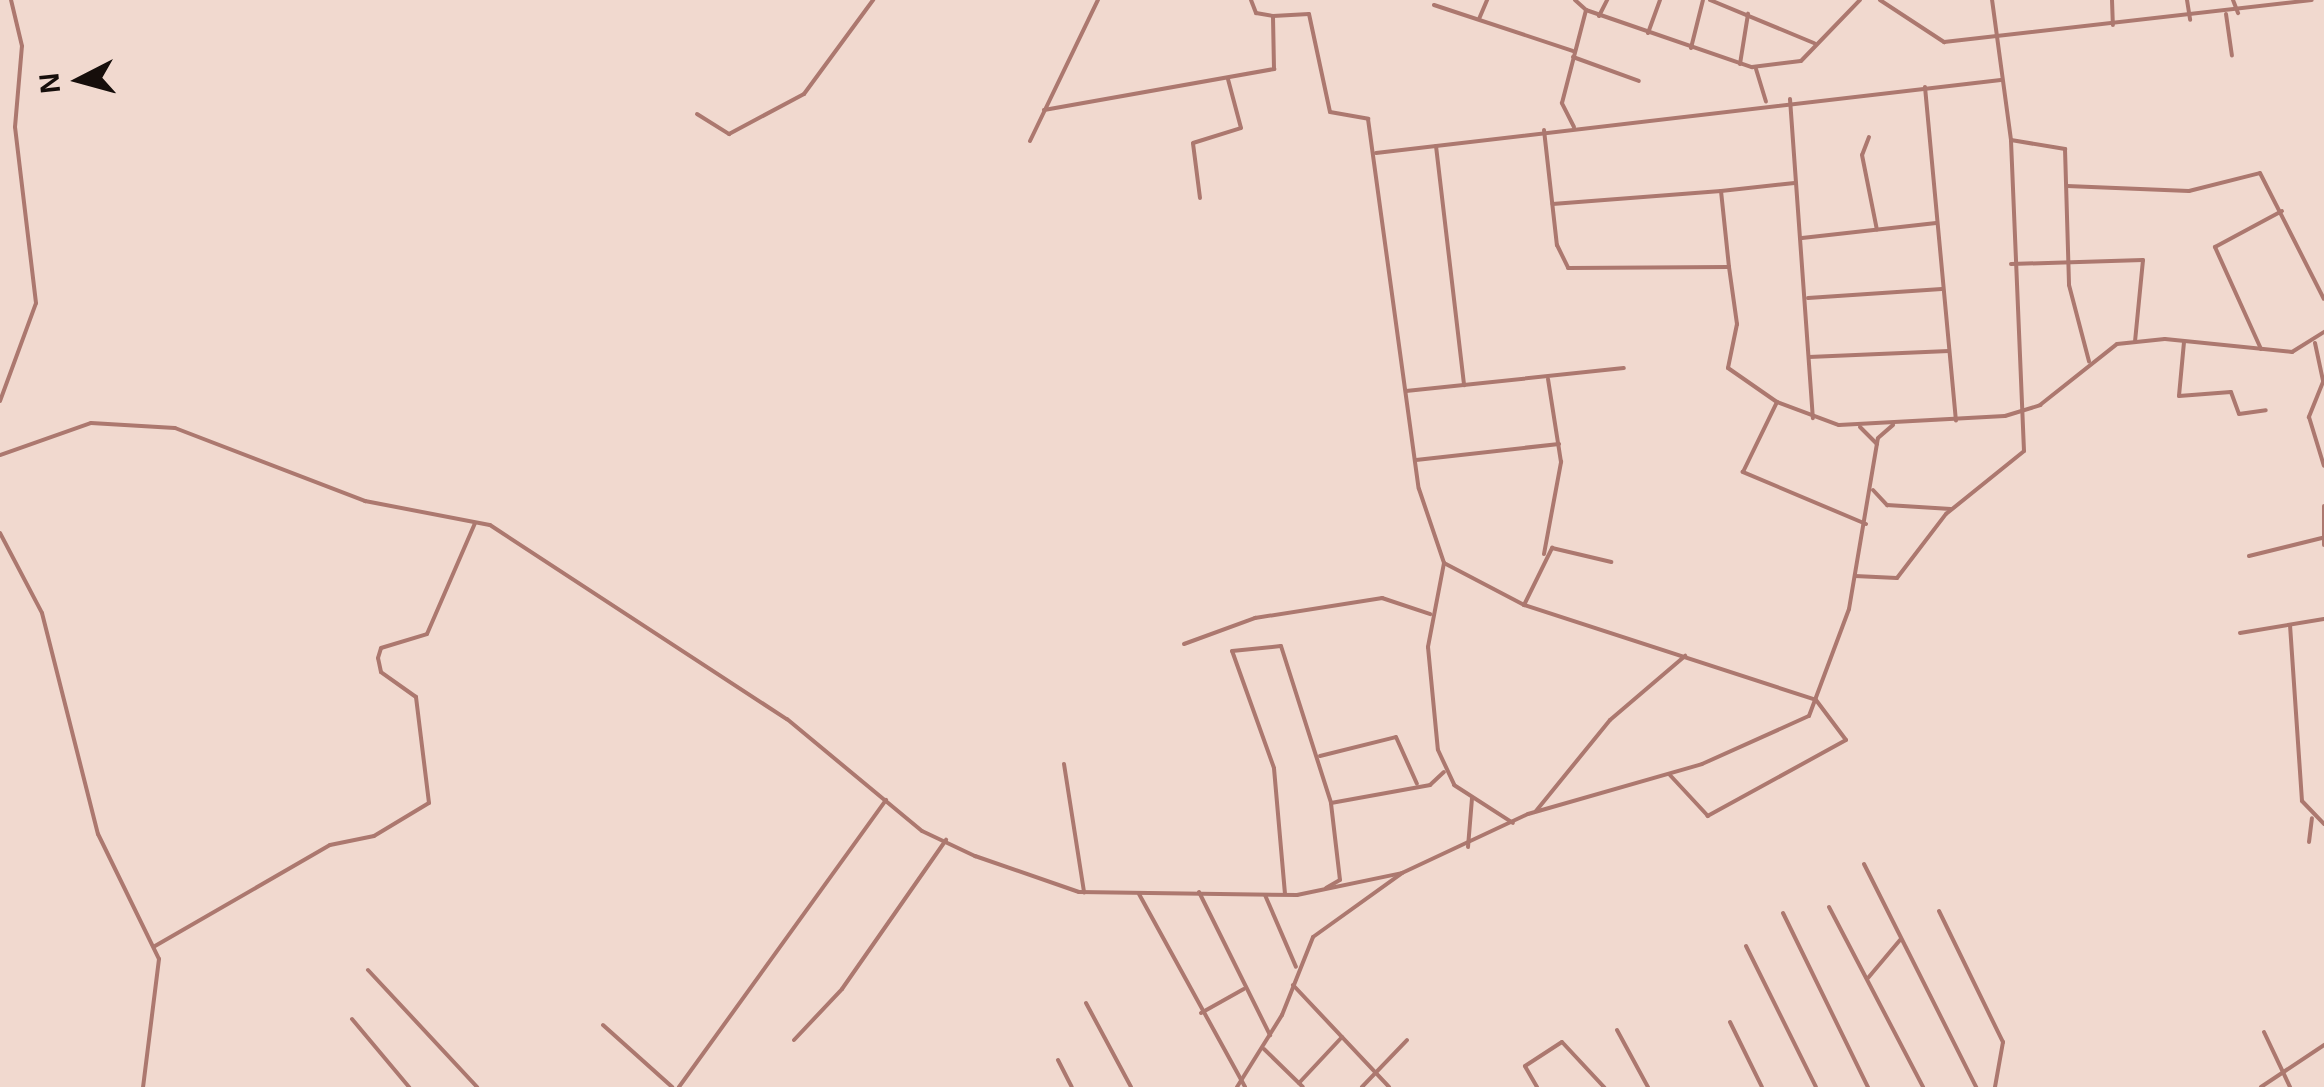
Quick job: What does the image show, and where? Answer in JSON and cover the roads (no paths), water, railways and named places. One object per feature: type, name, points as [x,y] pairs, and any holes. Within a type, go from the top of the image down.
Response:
[{"type":"street","points":[[0,402],[36,303],[15,127],[22,46],[11,0]]},
{"type":"street","points":[[698,114],[728,134],[804,94],[873,0]]},
{"type":"street","points":[[1030,141],[1098,0]]},
{"type":"street","points":[[1251,0],[1256,13],[1312,17],[1328,108],[1364,114],[1374,153],[1416,460],[1444,563],[1430,614],[1428,678],[1445,772],[1472,798],[1513,823]]},
{"type":"street","points":[[1480,19],[1487,0]]},
{"type":"street","points":[[1574,0],[1599,16],[1755,67],[1800,61],[1860,0]]},
{"type":"street","points":[[1599,16],[1607,0]]},
{"type":"street","points":[[1648,33],[1660,0]]},
{"type":"street","points":[[1880,0],[1932,40],[2190,20],[2312,0]]},
{"type":"street","points":[[1855,576],[1897,578],[1951,509],[2022,454],[2023,413],[2010,264],[2012,140],[1992,0]]},
{"type":"street","points":[[2112,0],[2113,25]]},
{"type":"street","points":[[2187,0],[2190,20]]},
{"type":"street","points":[[2233,0],[2238,13]]},
{"type":"street","points":[[1692,48],[1712,1],[1814,43]]},
{"type":"street","points":[[1434,5],[1640,81]]},
{"type":"street","points":[[1574,126],[1562,103],[1586,10]]},
{"type":"street","points":[[1740,65],[1748,14]]},
{"type":"street","points":[[2226,14],[2232,56]]},
{"type":"street","points":[[1044,110],[1228,79],[1276,67],[1274,16]]},
{"type":"street","points":[[1755,67],[1766,102]]},
{"type":"street","points":[[1200,198],[1193,144],[1241,128],[1228,79]]},
{"type":"street","points":[[1374,153],[1790,99],[2001,80]]},
{"type":"street","points":[[1925,85],[1956,421]]},
{"type":"street","points":[[1790,99],[1808,298],[1813,419]]},
{"type":"street","points":[[1544,130],[1556,246],[1576,273],[1729,266]]},
{"type":"street","points":[[1869,137],[1862,155],[1877,230]]},
{"type":"street","points":[[2012,140],[2064,145],[2066,261],[2078,343],[2089,361]]},
{"type":"street","points":[[1436,146],[1464,385]]},
{"type":"street","points":[[2066,186],[2189,191],[2260,173],[2324,299]]},
{"type":"street","points":[[1552,204],[1795,183]]},
{"type":"street","points":[[1721,190],[1737,324],[1728,368],[1777,402],[1813,419],[1893,425],[2023,413],[2089,361],[2135,341],[2262,351],[2314,341],[2324,332]]},
{"type":"street","points":[[2262,351],[2215,244],[2282,210]]},
{"type":"street","points":[[1802,238],[1936,224]]},
{"type":"street","points":[[2010,264],[2143,260],[2135,341]]},
{"type":"street","points":[[1808,298],[1942,290]]},
{"type":"street","points":[[2314,341],[2323,382],[2309,417],[2324,466]]},
{"type":"street","points":[[2184,342],[2180,396],[2230,392],[2239,414],[2266,410]]},
{"type":"street","points":[[1809,356],[1949,352]]},
{"type":"street","points":[[1406,392],[1624,368]]},
{"type":"street","points":[[1524,605],[1544,554],[1558,444],[1548,379]]},
{"type":"street","points":[[1777,402],[1743,472],[1866,524]]},
{"type":"street","points":[[0,456],[91,423],[175,428],[364,501],[475,524],[545,554],[696,668],[787,719],[886,800],[946,840],[1084,893],[1284,894],[1402,874],[1468,847],[1536,811],[1753,743],[1809,716],[1855,576],[1877,444],[1893,425]]},
{"type":"street","points":[[1857,425],[1877,444]]},
{"type":"street","points":[[1416,460],[1558,444]]},
{"type":"street","points":[[1872,488],[1887,505],[1951,509]]},
{"type":"street","points":[[2324,506],[2324,546]]},
{"type":"street","points":[[155,946],[316,852],[374,836],[429,803],[416,697],[382,672],[378,658],[381,648],[427,634],[475,524]]},
{"type":"street","points":[[0,533],[42,613],[98,834],[155,946],[160,978],[143,1087]]},
{"type":"street","points":[[2249,556],[2322,538]]},
{"type":"street","points":[[1544,554],[1560,548],[1611,562]]},
{"type":"street","points":[[1444,563],[1524,605],[1816,700],[1841,724],[1846,743],[1838,752],[1708,816],[1667,772]]},
{"type":"street","points":[[1184,644],[1255,618],[1382,598],[1430,614]]},
{"type":"street","points":[[2240,634],[2324,618]]},
{"type":"street","points":[[2290,625],[2302,802],[2312,818],[2324,824]]},
{"type":"street","points":[[1284,894],[1274,768],[1231,652],[1279,644],[1320,756],[1332,803],[1340,880],[1322,890]]},
{"type":"street","points":[[1536,811],[1610,720],[1686,655]]},
{"type":"street","points":[[1320,756],[1396,736],[1418,784]]},
{"type":"street","points":[[1064,764],[1084,893]]},
{"type":"street","points":[[1332,803],[1418,784],[1445,772]]},
{"type":"street","points":[[1468,847],[1472,798]]},
{"type":"street","points":[[602,1025],[675,1087],[886,800]]},
{"type":"street","points":[[2309,842],[2312,818]]},
{"type":"street","points":[[794,1040],[842,989],[946,840]]},
{"type":"street","points":[[1864,864],[1976,1087]]},
{"type":"street","points":[[1241,1086],[1264,1049],[1312,937],[1402,874]]},
{"type":"street","points":[[1198,892],[1270,1035]]},
{"type":"street","points":[[1265,893],[1296,967]]},
{"type":"street","points":[[1139,894],[1241,1086]]},
{"type":"street","points":[[1829,908],[1922,1087]]},
{"type":"street","points":[[1939,911],[2003,1042],[1995,1087]]},
{"type":"street","points":[[1782,913],[1868,1087]]},
{"type":"street","points":[[1867,978],[1900,940]]},
{"type":"street","points":[[1746,946],[1816,1087]]},
{"type":"street","points":[[368,970],[477,1087]]},
{"type":"street","points":[[1293,985],[1389,1087]]},
{"type":"street","points":[[1202,1013],[1244,989]]},
{"type":"street","points":[[1086,1003],[1132,1087]]},
{"type":"street","points":[[352,1019],[409,1087]]},
{"type":"street","points":[[1730,1022],[1762,1087]]},
{"type":"street","points":[[1618,1030],[1648,1087]]},
{"type":"street","points":[[2264,1032],[2290,1087]]},
{"type":"street","points":[[1264,1049],[1301,1085],[1342,1037]]},
{"type":"street","points":[[1362,1087],[1406,1040]]},
{"type":"street","points":[[1538,1087],[1525,1066],[1562,1042],[1604,1087]]},
{"type":"street","points":[[2261,1087],[2324,1044]]},
{"type":"street","points":[[1058,1060],[1072,1087]]}]
